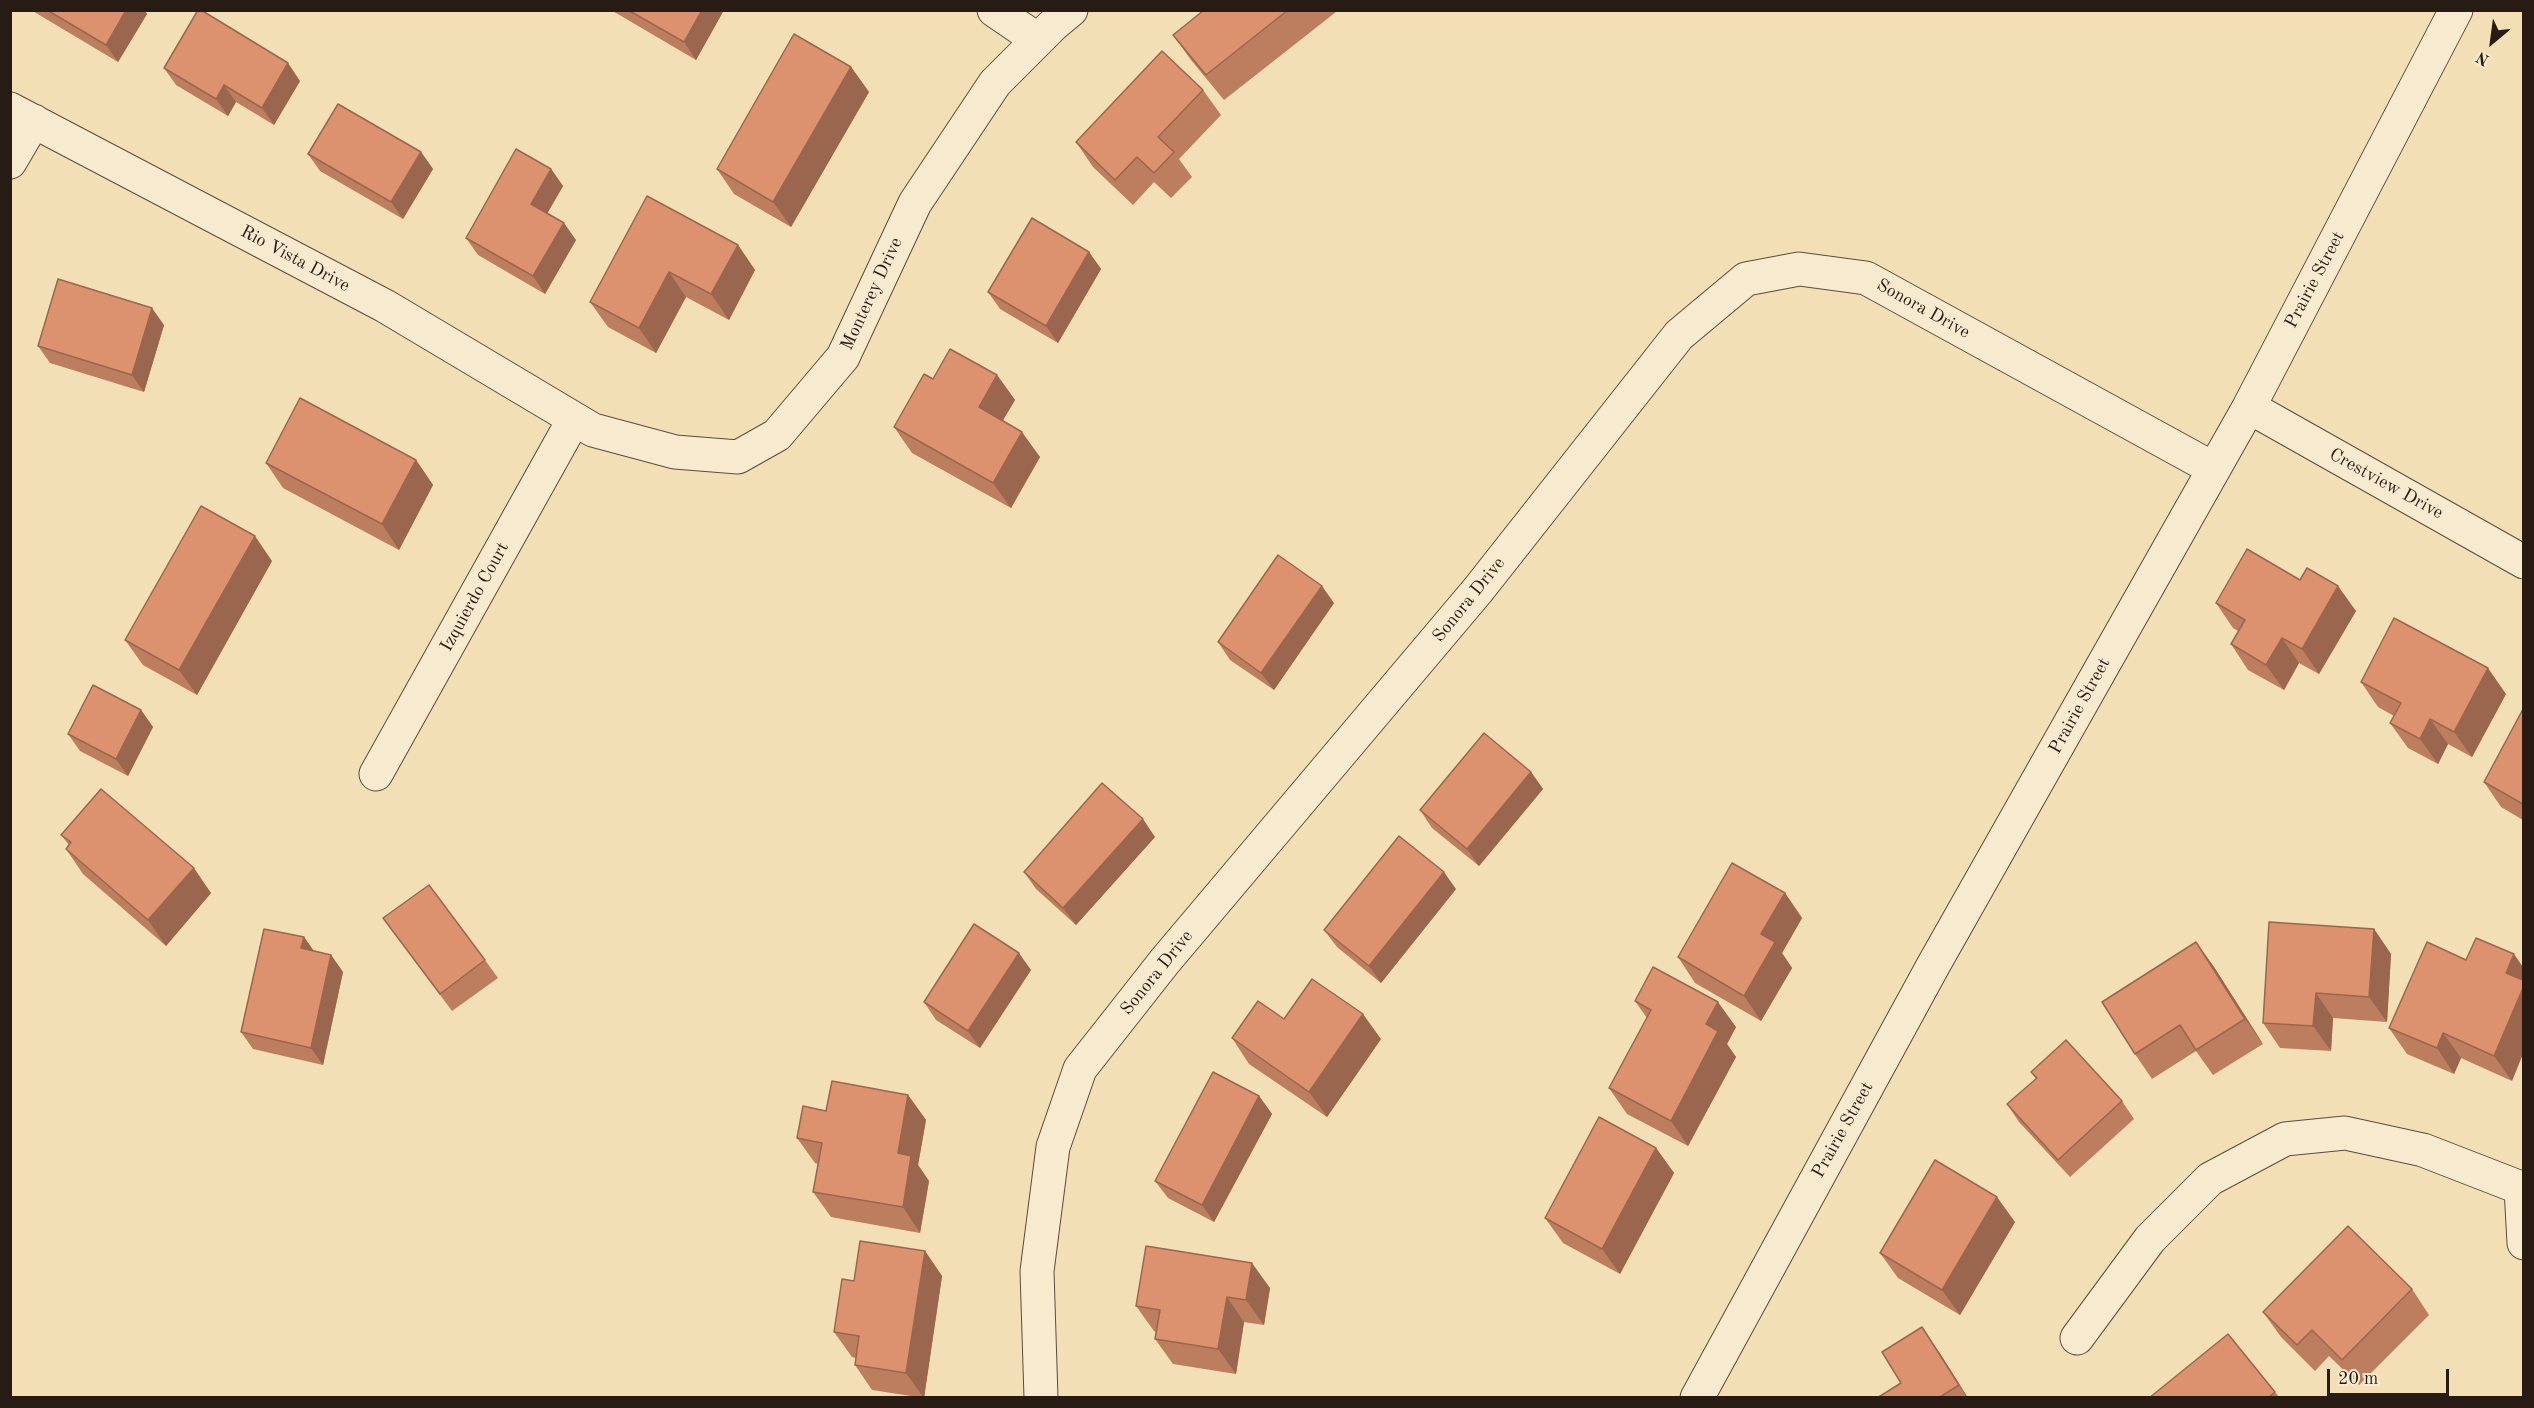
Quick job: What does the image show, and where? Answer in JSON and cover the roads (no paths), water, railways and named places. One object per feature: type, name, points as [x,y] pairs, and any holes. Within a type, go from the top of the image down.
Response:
[{"type":"street","points":[[994,10],[1038,40]]},
{"type":"street","name":"Monterey Drive","points":[[574,419],[593,430],[675,452],[738,456],[777,435],[843,357],[915,203],[995,83],[1071,10]]},
{"type":"street","name":"Prairie Street","points":[[1697,1398],[1934,964],[2248,407],[2456,10]]},
{"type":"street","points":[[10,162],[22,115]]},
{"type":"street","name":"Rio Vista Drive","points":[[22,115],[385,306],[574,419]]},
{"type":"street","name":"Sonora Drive","points":[[1041,1398],[1037,1271],[1053,1147],[1080,1069],[1165,961],[1478,590],[1679,335],[1746,279],[1799,269],[1866,278],[2214,469]]},
{"type":"street","name":"Crestview Drive","points":[[2248,407],[2523,562]]},
{"type":"street","name":"Izquierdo Court","points":[[376,774],[574,419]]},
{"type":"street","points":[[2077,1338],[2150,1239],[2210,1179],[2286,1139],[2345,1133],[2423,1150],[2522,1186],[2523,1243]]}]
